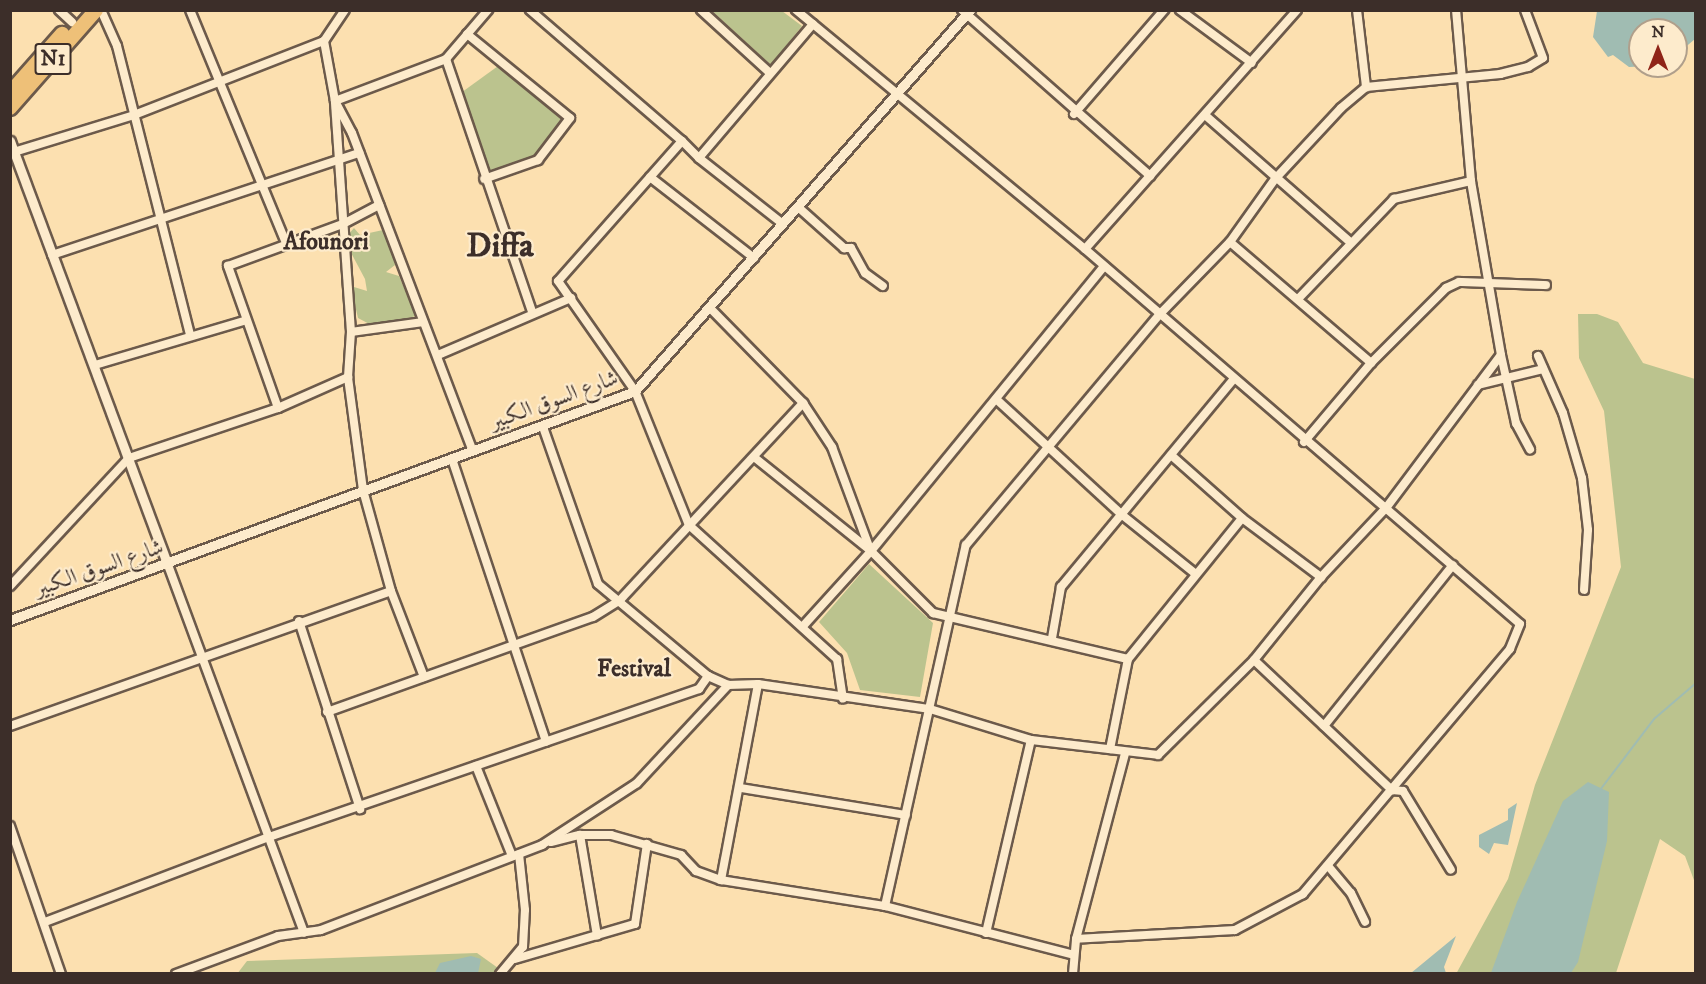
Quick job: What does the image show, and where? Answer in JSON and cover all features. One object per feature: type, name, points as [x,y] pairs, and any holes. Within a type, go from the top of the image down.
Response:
[{"type":"highway","name":"N1","points":[[10,93],[84,10]]},
{"type":"highway","name":"N1","points":[[10,108],[96,10]]},
{"type":"street","points":[[59,10],[72,22]]},
{"type":"street","points":[[101,10],[117,46],[190,335]]},
{"type":"street","points":[[190,10],[286,243]]},
{"type":"street","points":[[14,152],[134,115],[324,41],[345,10]]},
{"type":"street","points":[[335,101],[446,59],[488,10]]},
{"type":"street","points":[[530,10],[699,158],[783,224]]},
{"type":"street","points":[[701,10],[770,73]]},
{"type":"street","points":[[796,10],[1085,249],[1304,442],[1386,508],[1520,624],[1510,649],[1329,867],[1303,894],[1235,930],[1076,939]]},
{"type":"street","points":[[1074,114],[1164,10]]},
{"type":"street","points":[[1180,10],[1252,63]]},
{"type":"street","points":[[1085,249],[1297,10]]},
{"type":"street","points":[[1357,10],[1366,87]]},
{"type":"street","points":[[1456,10],[1471,181],[1488,282],[1516,423],[1530,449]]},
{"type":"street","points":[[885,906],[966,545],[1159,315],[1230,242],[1275,179],[1366,87],[1500,74],[1543,57],[1525,10]]},
{"type":"street","points":[[967,12],[1074,114],[1150,176]]},
{"type":"street","name":"شارع السوق الكبير","points":[[10,620],[168,565],[363,490],[543,427],[635,391],[711,309],[967,12]]},
{"type":"street","points":[[699,158],[813,24]]},
{"type":"street","points":[[467,34],[570,118],[538,160],[484,178]]},
{"type":"street","points":[[324,41],[335,101],[342,159],[343,224],[351,332],[348,377],[363,490],[391,591],[424,677]]},
{"type":"street","points":[[446,59],[484,178],[533,314]]},
{"type":"street","points":[[335,101],[359,153],[473,451]]},
{"type":"street","points":[[1205,115],[1275,179],[1350,242]]},
{"type":"street","points":[[10,141],[304,933]]},
{"type":"street","points":[[682,141],[558,280],[635,391],[689,525],[804,625],[837,659],[843,699]]},
{"type":"street","points":[[52,255],[161,218],[265,188],[359,153]]},
{"type":"street","points":[[650,177],[754,258]]},
{"type":"street","points":[[1298,299],[1350,242],[1394,199],[1471,181]]},
{"type":"street","points":[[278,408],[244,321],[228,266],[343,224],[379,205]]},
{"type":"street","points":[[798,207],[823,224],[844,248],[851,248],[865,273],[883,286]]},
{"type":"street","points":[[1230,242],[1371,363]]},
{"type":"street","points":[[804,625],[871,551],[1104,266]]},
{"type":"street","points":[[1304,442],[1371,363],[1446,288],[1459,282],[1546,285]]},
{"type":"street","points":[[438,355],[571,298]]},
{"type":"street","points":[[711,309],[803,403],[832,447],[871,551]]},
{"type":"street","points":[[95,365],[190,335],[244,321]]},
{"type":"street","points":[[351,332],[423,322]]},
{"type":"street","points":[[543,427],[598,584],[620,600],[708,676],[728,686],[758,684],[843,699],[930,709],[1030,740],[1110,749],[1125,753],[1158,755],[1254,660],[1321,577],[1386,508],[1501,355]]},
{"type":"street","points":[[1538,356],[1560,403],[1582,478],[1588,530],[1584,590]]},
{"type":"street","points":[[1478,385],[1543,369]]},
{"type":"street","points":[[10,586],[129,458],[278,408],[348,377]]},
{"type":"street","points":[[1052,638],[1061,586],[1233,380]]},
{"type":"street","points":[[996,399],[1046,448],[1121,514],[1196,574]]},
{"type":"street","points":[[327,712],[514,643],[593,617],[620,600],[803,403]]},
{"type":"street","points":[[1171,455],[1242,518],[1321,577]]},
{"type":"street","points":[[754,457],[871,551],[933,613],[1052,638],[1128,659]]},
{"type":"street","points":[[452,459],[546,742]]},
{"type":"street","points":[[1110,749],[1128,659],[1242,518]]},
{"type":"street","points":[[1324,726],[1453,565]]},
{"type":"street","points":[[10,726],[203,660],[300,621],[391,591]]},
{"type":"street","points":[[300,621],[327,712],[360,809]]},
{"type":"street","points":[[1254,660],[1392,790],[1403,791],[1412,801],[1451,870]]},
{"type":"street","points":[[45,922],[269,837],[360,809],[476,766],[699,689],[708,676]]},
{"type":"street","points":[[722,880],[741,788],[758,684]]},
{"type":"street","points":[[544,844],[637,783],[728,686]]},
{"type":"street","points":[[986,933],[1030,740]]},
{"type":"street","points":[[1073,974],[1076,939],[1125,753]]},
{"type":"street","points":[[476,766],[515,855],[525,910],[523,947],[500,974]]},
{"type":"street","points":[[741,788],[906,815]]},
{"type":"street","points":[[10,826],[45,922],[61,974]]},
{"type":"street","points":[[580,835],[597,936]]},
{"type":"street","points":[[176,974],[278,936],[304,933],[544,844],[580,835],[611,835],[647,844],[681,855],[696,871],[722,880],[885,906],[1074,955]]},
{"type":"street","points":[[515,958],[635,924],[647,844]]},
{"type":"street","points":[[1329,867],[1351,893],[1365,922]]},
{"type":"green space","points":[[712,11],[782,11],[802,26],[771,65]]},
{"type":"green space","points":[[505,61],[567,120],[535,158],[483,177],[458,95]]},
{"type":"green space","points":[[354,228],[360,235],[383,230],[391,238],[395,265],[386,272],[399,276],[416,316],[375,327],[358,318],[352,292],[354,287],[367,291],[365,279],[349,249],[347,236]]},
{"type":"green space","points":[[1578,314],[1597,314],[1618,322],[1643,363],[1695,379],[1695,883],[1685,856],[1660,839],[1616,973],[1456,974],[1508,879],[1535,785],[1621,567],[1604,411],[1579,358]]},
{"type":"green space","points":[[869,564],[933,623],[920,697],[860,690],[847,653],[819,622]]},
{"type":"green space","points":[[477,953],[505,973],[237,974],[247,961]]},
{"type":"water","points":[[1597,11],[1695,11],[1695,39],[1688,45],[1688,18],[1628,18],[1628,66],[1613,55],[1608,57],[1593,37]]},
{"type":"water","points":[[1588,782],[1609,792],[1607,841],[1578,962],[1571,973],[1491,973],[1517,902],[1563,801]]},
{"type":"water","points":[[1517,803],[1508,845],[1494,843],[1489,854],[1479,847],[1479,835],[1508,820],[1508,809]]},
{"type":"water","points":[[1456,936],[1444,967],[1446,973],[1411,973]]},
{"type":"water","points":[[471,956],[481,959],[478,973],[435,973],[440,963]]},
{"type":"waterway","points":[[1600,790],[1654,719],[1696,683]]},
{"type":"district","name":"Afounori","points":[[326,243]]},
{"type":"district","name":"Diffa","points":[[500,247]]},
{"type":"district","name":"Festival","points":[[634,670]]}]
